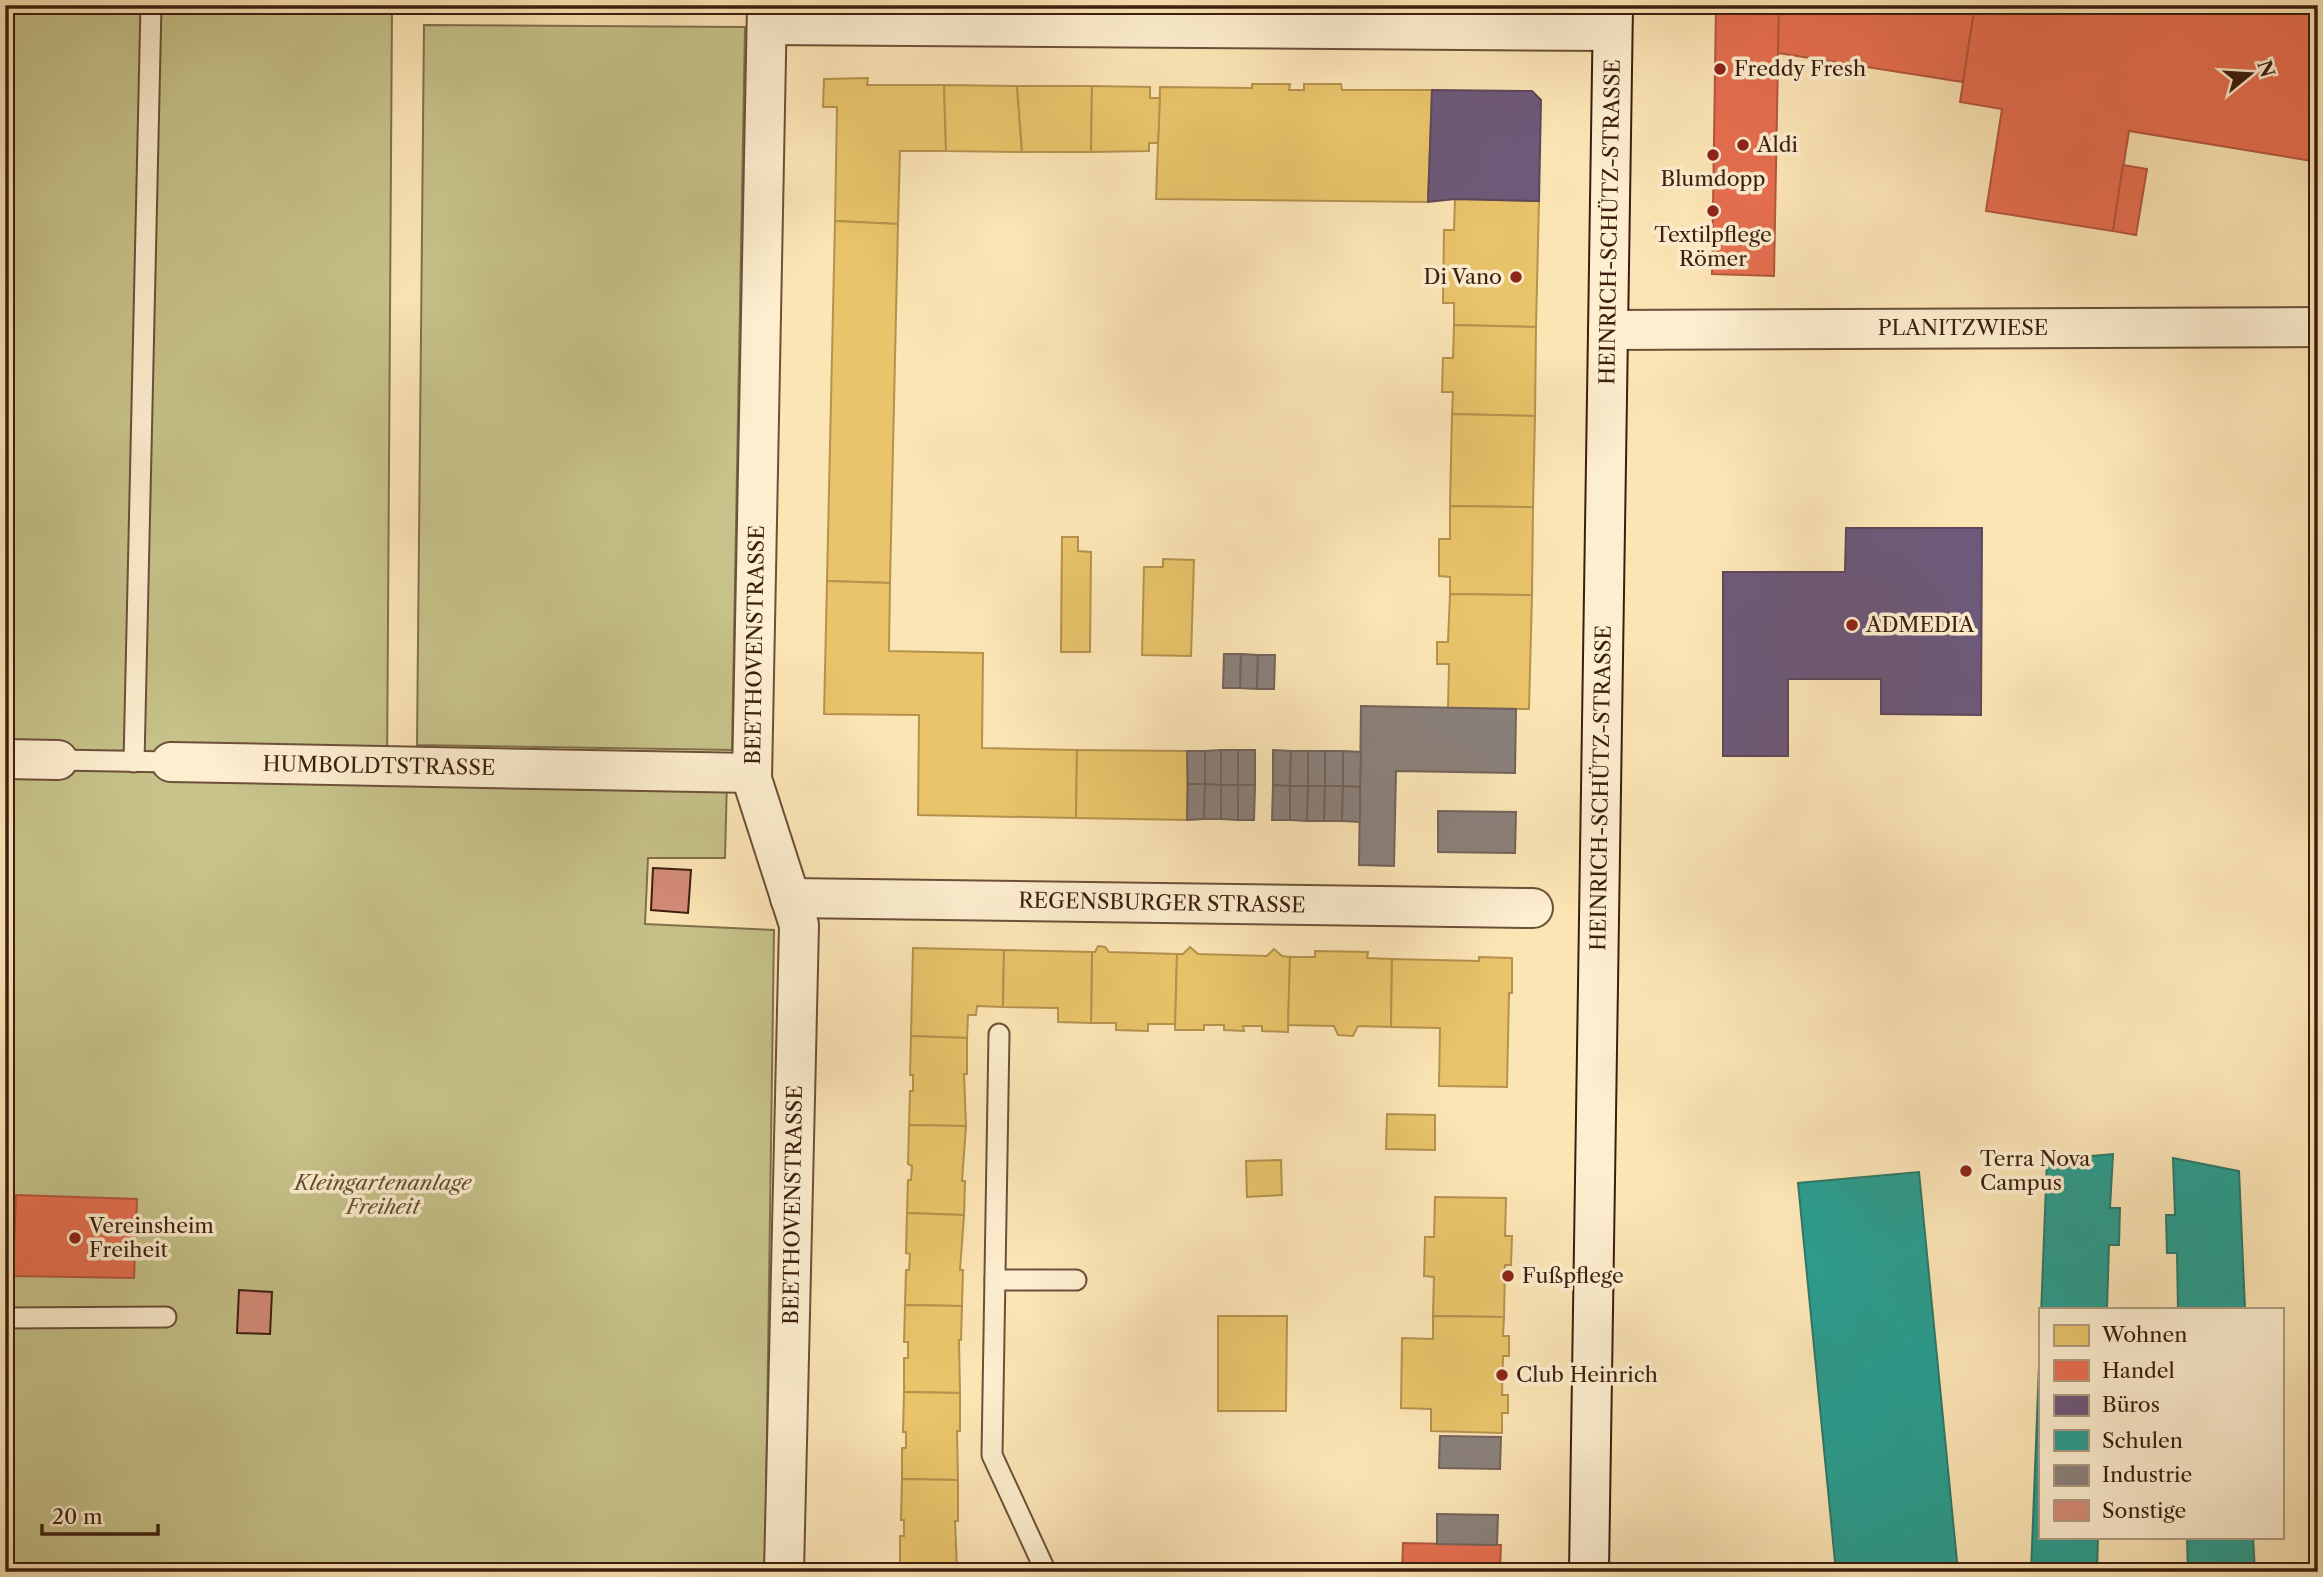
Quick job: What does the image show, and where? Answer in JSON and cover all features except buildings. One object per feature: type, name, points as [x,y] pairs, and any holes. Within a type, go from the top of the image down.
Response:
[{"type":"street","points":[[767,15],[1613,18]]},
{"type":"street","name":"BEETHOVENSTRASSE","points":[[767,15],[752,779],[799,925],[785,1572]]},
{"type":"street","name":"HEINRICH-SCHÜTZ-STRASSE","points":[[1589,1572],[1613,18]]},
{"type":"street","name":"PLANITZWIESE","points":[[1608,330],[2318,327]]},
{"type":"street","name":"HUMBOLDTSTRASSE","points":[[5,759],[58,760]]},
{"type":"street","name":"HUMBOLDTSTRASSE","points":[[152,762],[752,773]]},
{"type":"street","name":"REGENSBURGER STRASSE","points":[[790,898],[1533,908]]},
{"type":"lane","points":[[151,5],[152,762]]},
{"type":"lane","name":"HUMBOLDTSTRASSE","points":[[58,760],[152,762]]},
{"type":"lane","points":[[999,1034],[992,1455],[1046,1572]]},
{"type":"lane","points":[[995,1280],[1076,1280]]},
{"type":"lane","points":[[5,1318],[166,1317]]},
{"type":"green space","name":"Kleingartenanlage Freiheit","points":[[5,5],[392,5],[387,775],[727,780],[725,858],[648,858],[645,924],[774,930],[765,1572],[5,1572]]},
{"type":"green space","points":[[424,25],[745,27],[732,750],[417,745]]},
{"type":"green space","points":[[2312,824],[2318,824],[2318,1032],[2312,1032]]},
{"type":"place","name":"Freddy Fresh","points":[[1720,69]]},
{"type":"place","name":"Aldi","points":[[1743,145]]},
{"type":"place","name":"Blumdopp","points":[[1713,155]]},
{"type":"place","name":"Textilpflege Römer","points":[[1713,211]]},
{"type":"place","name":"Di Vano","points":[[1516,277]]},
{"type":"place","name":"ADMEDIA","points":[[1852,625]]},
{"type":"place","name":"Terra Nova Campus","points":[[1966,1171]]},
{"type":"place","name":"Vereinsheim Freiheit","points":[[75,1238]]},
{"type":"place","name":"Fußpflege","points":[[1508,1276]]},
{"type":"place","name":"Club Heinrich","points":[[1502,1375]]}]
